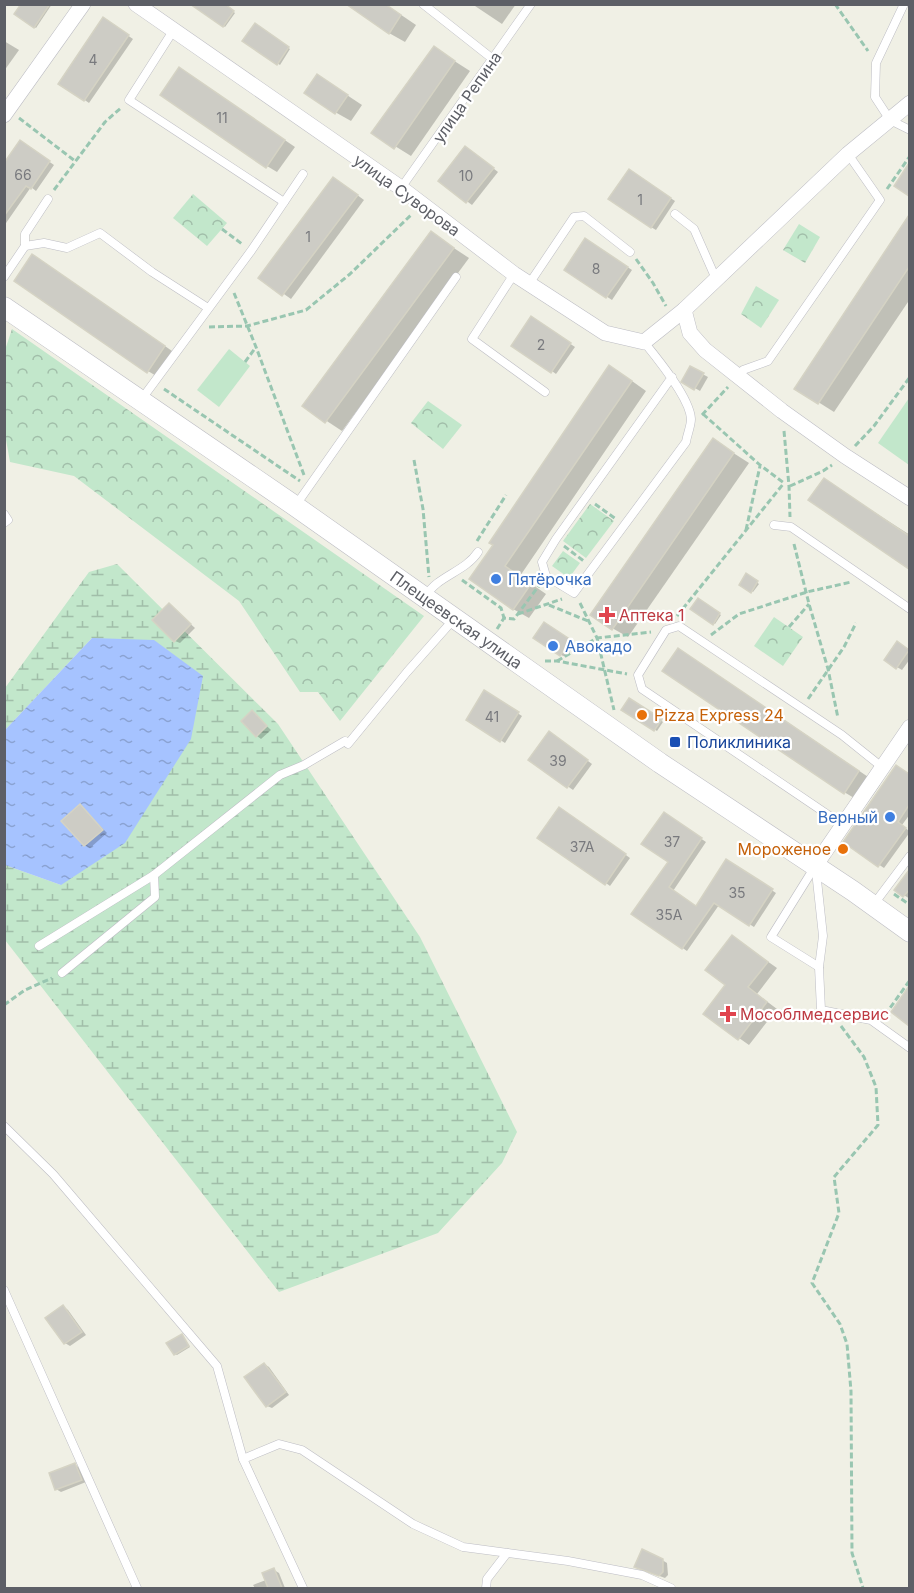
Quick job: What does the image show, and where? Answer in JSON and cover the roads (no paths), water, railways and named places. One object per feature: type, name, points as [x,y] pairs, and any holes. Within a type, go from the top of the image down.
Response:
[{"type":"street","points":[[6,112],[83,4]]},
{"type":"street","name":"улица Суворова","points":[[136,4],[401,188],[529,284],[605,333],[644,342]]},
{"type":"street","points":[[644,342],[716,281],[848,154],[909,103]]},
{"type":"street","name":"Плещеевская улица","points":[[4,307],[295,506],[428,592],[455,618],[660,763],[815,866],[878,899],[909,932]]},
{"type":"street","points":[[678,314],[690,333],[705,350],[737,376],[845,456],[909,498]]},
{"type":"street","points":[[815,866],[909,727]]},
{"type":"lane","points":[[423,4],[494,60]]},
{"type":"lane","name":"улица Репина","points":[[401,188],[494,60],[531,4]]},
{"type":"lane","points":[[904,4],[876,63],[875,97],[890,120],[909,130]]},
{"type":"lane","points":[[173,31],[129,100],[284,202]]},
{"type":"lane","points":[[737,376],[743,370],[768,361],[880,200],[848,154]]},
{"type":"lane","points":[[140,401],[251,251],[303,174]]},
{"type":"lane","points":[[4,277],[25,246],[25,234],[48,199]]},
{"type":"lane","points":[[675,214],[694,229],[716,281]]},
{"type":"lane","points":[[529,284],[574,217],[584,216],[630,252]]},
{"type":"lane","points":[[25,246],[44,243],[68,248],[100,233],[152,272],[208,308]]},
{"type":"lane","points":[[514,274],[472,339],[545,393]]},
{"type":"lane","points":[[295,506],[456,277]]},
{"type":"lane","points":[[644,342],[672,377],[691,418],[686,442],[574,593],[546,576],[542,562],[672,377]]},
{"type":"lane","points":[[4,514],[8,520],[4,523]]},
{"type":"lane","points":[[774,525],[791,527],[909,609]]},
{"type":"lane","points":[[428,592],[473,560],[478,552]]},
{"type":"lane","points":[[39,946],[154,875],[280,775],[347,742],[455,618]]},
{"type":"lane","points":[[843,825],[642,689],[638,675],[666,630],[679,626],[842,735],[882,767]]},
{"type":"lane","points":[[878,899],[909,856]]},
{"type":"lane","points":[[815,866],[771,937],[819,967]]},
{"type":"lane","points":[[815,866],[823,936],[819,967],[821,1010],[871,1020],[909,1048]]},
{"type":"lane","points":[[62,973],[155,897],[154,875]]},
{"type":"lane","points":[[4,1126],[53,1174],[217,1366],[243,1459],[303,1588]]},
{"type":"lane","points":[[4,1290],[137,1588]]},
{"type":"lane","points":[[243,1459],[279,1444],[302,1450],[413,1524],[464,1547],[568,1561],[642,1575],[671,1588]]},
{"type":"lane","points":[[486,1588],[487,1579],[507,1553]]},
{"type":"water","points":[[92,638],[154,640],[203,676],[191,739],[125,843],[61,885],[5,865],[5,730]]},
{"type":"place","name":"Пятёрочка","points":[[496,579]]},
{"type":"place","name":"Аптека 1","points":[[607,615]]},
{"type":"place","name":"Авокадо","points":[[553,646]]},
{"type":"place","name":"Pizza Express 24","points":[[642,715]]},
{"type":"place","name":"Поликлиника","points":[[675,742]]},
{"type":"place","name":"Верный","points":[[890,817]]},
{"type":"place","name":"Мороженое","points":[[843,849]]},
{"type":"place","name":"Мособлмедсервис","points":[[728,1014]]}]
